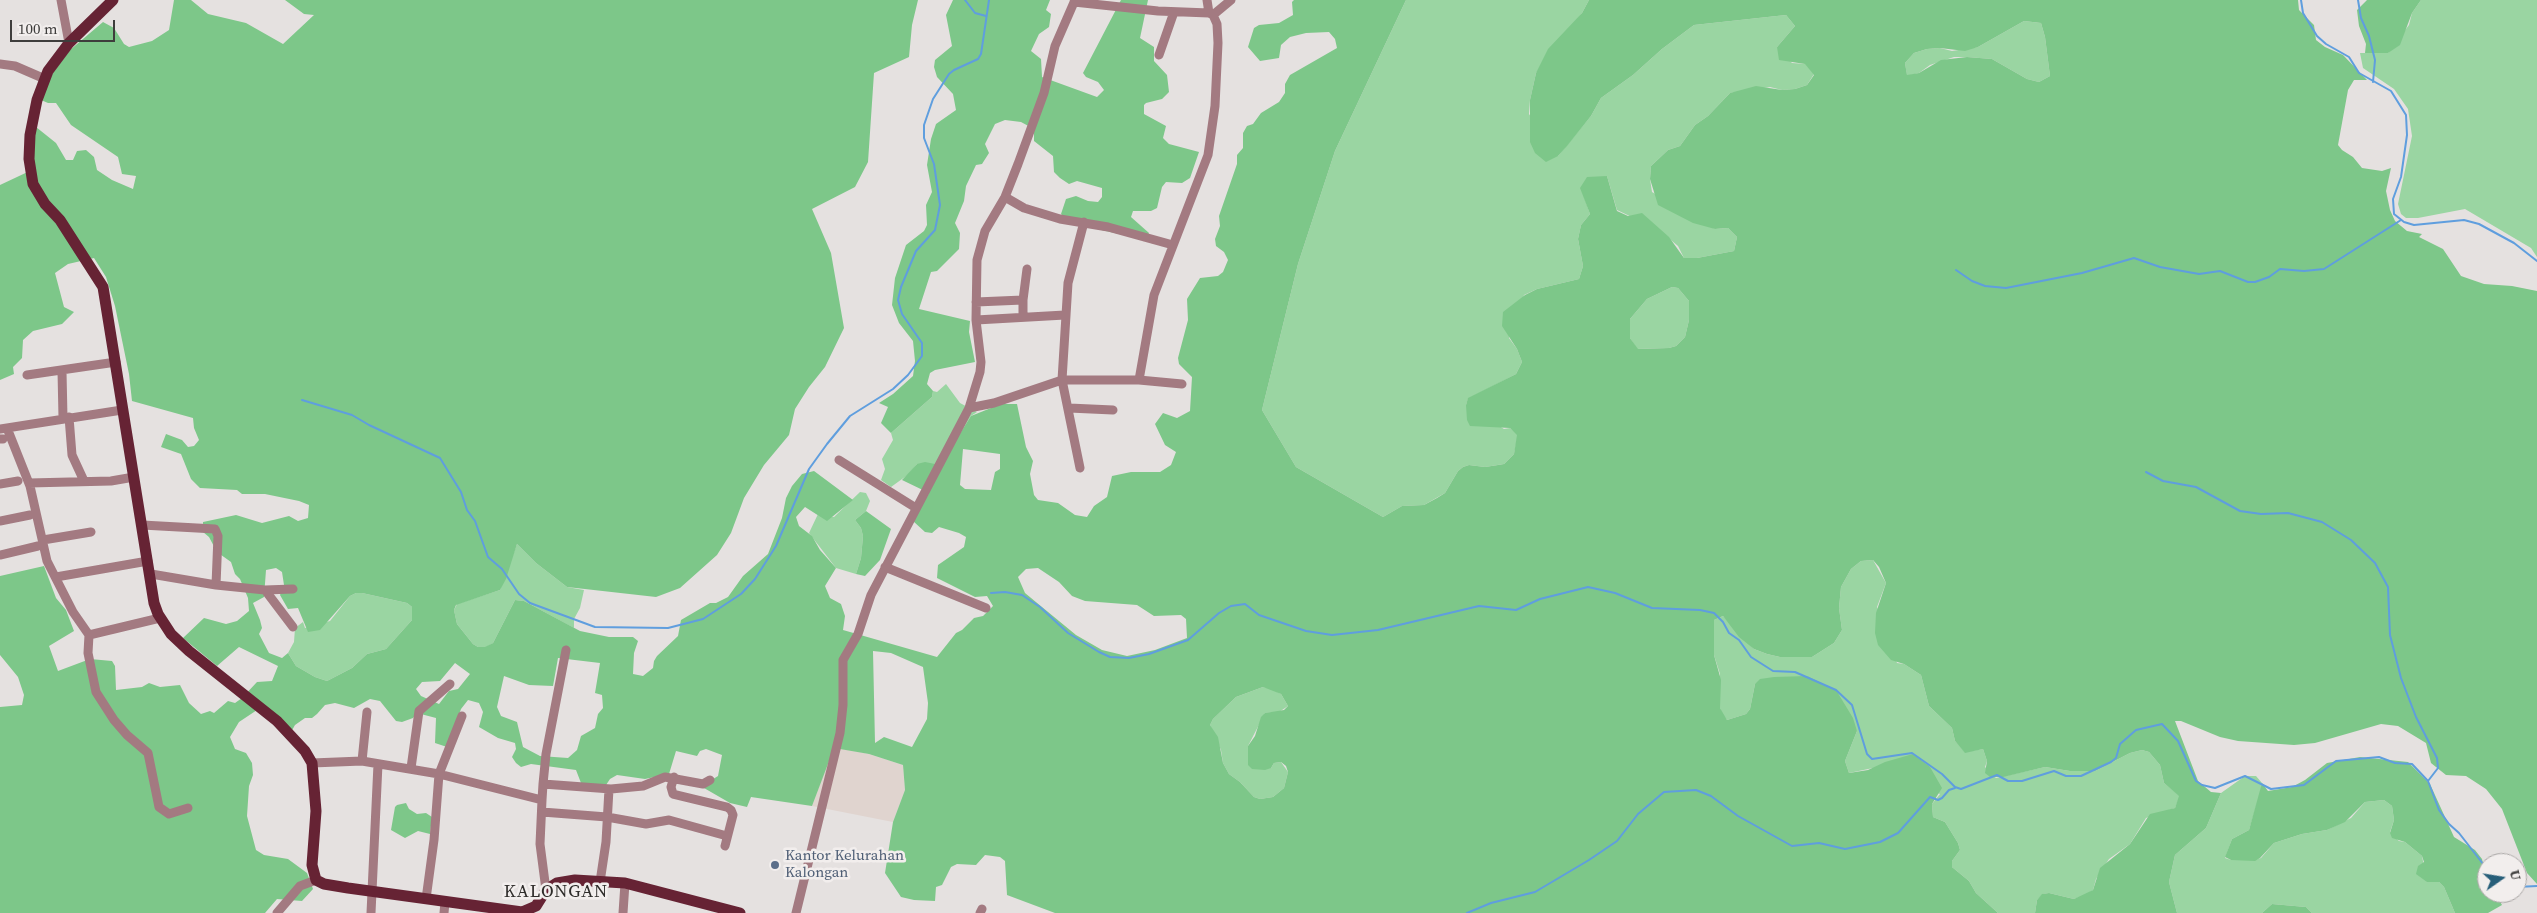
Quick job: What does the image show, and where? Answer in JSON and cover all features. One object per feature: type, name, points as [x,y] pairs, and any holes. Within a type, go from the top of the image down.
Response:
[{"type":"main road","points":[[113,0],[69,43],[48,71],[37,100],[30,135],[28,159],[34,184],[45,204],[60,220],[103,288],[151,574],[154,603],[160,618],[171,634],[189,651],[277,721],[305,751],[312,763],[316,810],[312,865],[316,880],[324,884],[426,899],[445,907],[522,912],[538,910],[546,890],[563,881],[625,883],[718,910],[740,913]]},
{"type":"street","points":[[62,0],[69,43]]},
{"type":"street","points":[[1139,380],[1154,295],[1208,155],[1212,134],[1218,38],[1217,24],[1211,14],[1207,0]]},
{"type":"street","points":[[796,913],[840,733],[843,706],[843,660],[858,634],[871,595],[885,567],[969,408],[980,372],[975,284],[979,251],[985,231],[1005,197],[1044,92],[1055,46],[1074,1],[1174,12],[1211,14],[1231,0]]},
{"type":"street","points":[[1159,55],[1174,12]]},
{"type":"street","points":[[0,64],[15,66],[45,79]]},
{"type":"street","points":[[1005,197],[1031,210],[1060,219],[1084,222],[1173,245]]},
{"type":"street","points":[[1080,468],[1062,380],[1068,283],[1084,222]]},
{"type":"street","points":[[1023,317],[1027,269]]},
{"type":"street","points":[[976,302],[1023,300]]},
{"type":"street","points":[[976,320],[1065,315]]},
{"type":"street","points":[[27,375],[116,362]]},
{"type":"street","points":[[62,371],[66,418],[72,454],[84,481]]},
{"type":"street","points":[[969,408],[994,403],[1062,380],[1139,380],[1182,384]]},
{"type":"street","points":[[1069,408],[1113,410]]},
{"type":"street","points":[[122,410],[4,429],[29,483],[41,543],[47,561],[64,596],[89,634],[88,653],[96,692],[105,709],[120,728],[148,753],[159,807],[169,814],[188,808]]},
{"type":"street","points":[[838,460],[916,508]]},
{"type":"street","points":[[29,483],[111,481],[134,477]]},
{"type":"street","points":[[0,484],[18,481]]},
{"type":"street","points":[[0,521],[30,515]]},
{"type":"street","points":[[142,525],[215,529],[218,536],[216,586]]},
{"type":"street","points":[[0,555],[41,543],[91,532]]},
{"type":"street","points":[[56,577],[148,562]]},
{"type":"street","points":[[885,567],[986,608]]},
{"type":"street","points":[[151,574],[216,586],[264,590],[293,589]]},
{"type":"street","points":[[264,590],[293,626]]},
{"type":"street","points":[[89,634],[160,618]]},
{"type":"street","points":[[546,890],[540,844],[543,784],[546,754],[566,650]]},
{"type":"street","points":[[410,768],[419,711],[450,684]]},
{"type":"street","points":[[362,761],[366,712]]},
{"type":"street","points":[[426,899],[434,840],[439,774],[462,716]]},
{"type":"street","points":[[312,763],[362,761],[410,768],[542,800]]},
{"type":"street","points":[[372,913],[371,891],[378,764]]},
{"type":"street","points":[[543,784],[629,789],[665,777],[674,777],[703,784],[710,780]]},
{"type":"street","points":[[674,777],[671,787],[673,794],[728,807],[731,810],[733,815],[725,846]]},
{"type":"street","points":[[600,882],[608,817],[609,789]]},
{"type":"street","points":[[542,812],[608,817],[646,824],[669,820],[727,836]]},
{"type":"street","points":[[277,913],[296,889],[316,880]]},
{"type":"street","points":[[623,913],[625,883]]},
{"type":"shaded area","points":[[833,747],[869,754],[903,765],[905,790],[893,822],[812,806]]},
{"type":"green space","points":[[174,0],[191,0],[208,14],[246,23],[283,44],[314,15],[304,14],[285,0],[918,0],[912,25],[909,57],[874,73],[868,162],[855,187],[812,209],[831,253],[844,328],[825,367],[795,409],[789,435],[764,465],[744,498],[731,533],[717,555],[680,588],[656,597],[567,587],[536,563],[517,544],[506,579],[500,590],[456,605],[454,610],[457,624],[473,644],[478,647],[485,647],[493,643],[515,600],[524,601],[580,631],[609,637],[633,637],[638,641],[634,653],[633,674],[643,676],[653,668],[657,656],[678,636],[681,620],[710,603],[716,603],[728,597],[743,576],[768,554],[782,518],[786,498],[792,486],[802,474],[814,471],[853,500],[827,521],[805,507],[796,517],[799,526],[812,536],[820,550],[836,568],[825,586],[830,598],[841,604],[845,616],[843,630],[937,657],[956,633],[962,630],[974,618],[983,616],[993,606],[987,596],[975,597],[937,578],[938,565],[964,547],[966,537],[939,527],[932,533],[925,532],[913,521],[929,493],[902,480],[917,464],[925,462],[940,465],[971,416],[1001,404],[1017,404],[1026,447],[1033,461],[1030,474],[1034,495],[1038,500],[1058,503],[1075,515],[1087,517],[1094,506],[1107,497],[1112,476],[1131,472],[1160,472],[1171,465],[1176,452],[1165,445],[1155,424],[1163,413],[1177,418],[1190,411],[1192,377],[1179,364],[1178,358],[1188,320],[1187,299],[1200,278],[1218,276],[1223,272],[1228,260],[1224,252],[1216,246],[1215,239],[1220,226],[1219,216],[1237,164],[1237,155],[1243,148],[1243,133],[1247,126],[1253,124],[1261,113],[1279,102],[1285,93],[1285,84],[1290,75],[1337,48],[1335,39],[1329,32],[1306,33],[1290,37],[1281,45],[1279,58],[1260,61],[1248,47],[1254,28],[1259,25],[1279,23],[1293,15],[1292,2],[1294,0],[1406,0],[1335,151],[1298,264],[1262,410],[1296,467],[1383,517],[1402,506],[1424,505],[1445,493],[1458,471],[1463,467],[1469,465],[1485,467],[1504,464],[1514,454],[1517,435],[1510,428],[1470,426],[1467,420],[1466,405],[1468,398],[1516,374],[1522,362],[1517,349],[1502,326],[1503,312],[1525,295],[1537,289],[1579,279],[1583,266],[1578,239],[1581,225],[1590,214],[1580,188],[1587,177],[1607,176],[1617,211],[1628,216],[1642,213],[1669,237],[1684,258],[1697,258],[1734,251],[1737,237],[1728,228],[1715,229],[1693,223],[1658,205],[1650,179],[1651,166],[1668,150],[1680,146],[1695,125],[1708,116],[1730,93],[1756,86],[1782,90],[1795,89],[1807,85],[1814,75],[1805,64],[1779,60],[1777,47],[1795,26],[1786,15],[1694,25],[1662,49],[1633,75],[1601,98],[1591,116],[1567,146],[1558,156],[1546,162],[1535,153],[1530,142],[1530,100],[1536,73],[1548,49],[1582,13],[1589,0],[2298,0],[2299,10],[2314,25],[2316,40],[2325,47],[2343,55],[2367,80],[2354,80],[2348,90],[2338,145],[2353,157],[2362,168],[2382,171],[2391,168],[2386,191],[2390,210],[2395,221],[2407,231],[2422,234],[2419,237],[2443,249],[2461,276],[2484,284],[2512,286],[2537,291],[2537,884],[2527,873],[2527,853],[2519,853],[2502,809],[2486,789],[2466,776],[2446,775],[2431,763],[2426,743],[2398,726],[2381,724],[2315,743],[2294,745],[2238,741],[2220,737],[2181,721],[2175,721],[2198,781],[2211,792],[2221,793],[2206,828],[2175,855],[2169,882],[2177,913],[2035,913],[2037,900],[2042,894],[2049,893],[2074,899],[2093,890],[2100,868],[2130,844],[2150,814],[2175,808],[2179,796],[2164,783],[2160,765],[2149,752],[2142,750],[2130,753],[2095,771],[2070,771],[2045,767],[2003,777],[1990,777],[1985,773],[1987,761],[1983,749],[1965,753],[1955,741],[1952,728],[1929,706],[1921,675],[1904,664],[1891,660],[1878,645],[1875,633],[1876,613],[1886,583],[1879,567],[1873,560],[1861,561],[1851,569],[1841,587],[1839,608],[1842,630],[1834,643],[1812,657],[1780,657],[1767,654],[1754,649],[1739,637],[1723,616],[1714,620],[1714,655],[1721,680],[1720,708],[1727,720],[1746,714],[1750,709],[1755,684],[1760,679],[1807,676],[1836,690],[1853,718],[1857,731],[1845,761],[1849,773],[1868,770],[1885,762],[1913,754],[1930,767],[1942,788],[1932,804],[1933,817],[1945,822],[1958,843],[1960,850],[1952,861],[1952,867],[1969,881],[1976,893],[1998,913],[1055,913],[1007,895],[1005,861],[1000,857],[985,855],[976,865],[957,864],[951,867],[942,885],[936,887],[935,901],[914,900],[901,897],[885,873],[893,822],[905,790],[903,765],[869,754],[834,748],[812,806],[751,797],[747,807],[730,803],[702,786],[718,776],[722,755],[706,749],[700,751],[697,756],[676,751],[669,774],[645,779],[617,775],[610,779],[606,785],[581,783],[576,770],[531,764],[521,767],[512,757],[516,749],[515,743],[498,738],[479,727],[483,712],[479,703],[468,700],[461,709],[447,747],[435,743],[436,718],[417,713],[413,718],[402,722],[396,721],[380,701],[370,699],[354,708],[335,703],[325,705],[312,718],[305,718],[295,725],[291,732],[257,710],[239,722],[230,737],[235,749],[246,753],[252,763],[253,775],[249,786],[247,816],[256,850],[264,855],[288,859],[307,873],[313,889],[302,901],[277,899],[265,913],[0,913],[0,707],[22,705],[24,695],[18,677],[0,655],[0,576],[44,566],[56,598],[66,610],[74,631],[49,646],[58,671],[90,659],[112,661],[115,666],[116,690],[142,687],[149,683],[160,687],[180,685],[189,703],[201,714],[210,711],[214,713],[228,701],[235,703],[242,698],[257,682],[272,681],[278,666],[239,647],[217,666],[183,638],[204,618],[226,624],[237,621],[249,611],[248,598],[240,579],[235,574],[231,562],[217,552],[209,537],[203,532],[203,522],[236,515],[262,523],[289,516],[298,521],[308,518],[309,505],[299,501],[265,494],[242,494],[237,490],[200,488],[191,479],[181,454],[161,447],[166,434],[182,440],[188,447],[194,446],[199,440],[194,428],[193,418],[132,401],[129,374],[115,306],[106,277],[94,258],[68,264],[55,273],[64,307],[74,312],[62,324],[33,331],[23,340],[22,358],[13,367],[14,374],[0,380],[0,185],[34,169],[33,145],[36,127],[56,143],[66,160],[73,160],[77,151],[86,150],[94,157],[97,170],[112,180],[133,189],[136,176],[122,174],[118,157],[71,125],[56,103],[48,103],[41,100],[49,78],[70,50],[103,22],[114,28],[124,44],[129,47],[152,41],[169,30]],"holes":[[[2024,21],[2041,23],[2045,37],[2050,76],[2039,82],[2027,79],[1992,59],[1967,57],[1941,60],[1919,73],[1907,75],[1905,63],[1914,53],[1927,49],[1940,48],[1965,51],[1978,47]],[[1672,287],[1678,288],[1689,301],[1689,320],[1685,337],[1676,346],[1638,349],[1630,338],[1630,319],[1647,299]],[[963,449],[1000,454],[1000,469],[995,472],[991,490],[965,489],[960,485]],[[276,568],[282,572],[284,585],[280,595],[288,609],[298,608],[308,632],[320,630],[350,596],[356,593],[407,603],[412,607],[412,620],[386,649],[367,654],[352,668],[327,681],[315,677],[296,666],[288,653],[282,658],[269,653],[259,634],[262,628],[253,603],[264,597],[266,570]],[[1038,568],[1059,582],[1072,596],[1085,601],[1137,605],[1154,616],[1181,615],[1186,619],[1187,638],[1155,650],[1127,656],[1102,650],[1076,635],[1025,593],[1018,577],[1026,569]],[[873,651],[891,653],[923,667],[928,703],[927,719],[912,747],[884,737],[875,743]],[[558,658],[600,663],[595,693],[602,695],[603,708],[598,714],[595,728],[581,736],[577,750],[568,758],[540,756],[523,747],[517,722],[501,716],[497,707],[504,676],[529,685],[553,686]],[[455,663],[470,674],[458,689],[449,691],[439,704],[421,696],[416,689],[422,682],[440,681]],[[1263,687],[1281,694],[1288,706],[1284,710],[1265,713],[1261,717],[1255,736],[1248,746],[1248,765],[1252,769],[1265,770],[1271,768],[1274,763],[1281,762],[1286,766],[1288,772],[1284,788],[1273,797],[1260,799],[1254,797],[1240,782],[1229,774],[1223,763],[1218,737],[1210,725],[1213,719],[1236,697]]]},
{"type":"green space","points":[[953,0],[1050,0],[1046,10],[1051,14],[1049,27],[1039,34],[1031,51],[1041,59],[1042,77],[1097,97],[1104,90],[1098,82],[1086,77],[1083,73],[1121,0],[1148,0],[1140,38],[1154,47],[1154,61],[1167,75],[1169,92],[1162,99],[1146,103],[1144,105],[1144,114],[1166,126],[1163,138],[1169,144],[1199,152],[1190,178],[1182,183],[1166,182],[1162,187],[1157,208],[1151,211],[1133,211],[1131,217],[1149,233],[1146,240],[1070,223],[1061,214],[1066,199],[1076,196],[1088,201],[1098,202],[1102,197],[1102,188],[1077,181],[1069,184],[1060,178],[1054,172],[1053,156],[1034,141],[1034,129],[1021,122],[1005,120],[995,124],[985,144],[989,153],[982,164],[976,165],[966,186],[964,201],[955,223],[960,233],[959,249],[937,271],[931,272],[919,309],[970,321],[969,332],[975,362],[935,370],[930,373],[927,384],[933,391],[932,397],[891,433],[881,423],[888,407],[879,403],[893,394],[913,376],[915,361],[913,341],[899,323],[892,305],[895,278],[906,245],[924,231],[927,225],[926,205],[932,192],[927,165],[931,139],[936,124],[956,110],[953,94],[937,77],[934,67],[935,60],[952,46],[946,15]]},
{"type":"green space","points":[[1406,0],[1589,0],[1582,13],[1536,73],[1530,100],[1529,114],[1558,156],[1591,116],[1601,98],[1633,75],[1662,49],[1694,25],[1786,15],[1795,26],[1777,47],[1792,63],[1806,64],[1814,74],[1807,85],[1795,89],[1782,90],[1770,87],[1730,93],[1708,116],[1695,125],[1680,146],[1668,150],[1651,166],[1652,192],[1715,229],[1728,228],[1737,237],[1734,251],[1697,258],[1684,258],[1678,246],[1659,230],[1617,210],[1607,176],[1581,188],[1590,214],[1581,225],[1578,239],[1583,266],[1579,279],[1537,289],[1524,295],[1509,338],[1517,349],[1522,362],[1516,374],[1468,399],[1466,405],[1504,429],[1510,428],[1518,435],[1514,454],[1504,464],[1485,467],[1469,465],[1463,467],[1458,471],[1445,493],[1424,505],[1402,506],[1383,517],[1296,467],[1262,410],[1298,264],[1335,151]]},
{"type":"green space","points":[[2367,0],[2421,0],[2412,13],[2400,45],[2388,53],[2365,53],[2366,44],[2359,26],[2357,10]]},
{"type":"green space","points":[[2421,0],[2537,0],[2537,257],[2531,248],[2465,209],[2418,218],[2406,218],[2401,214],[2398,204],[2412,136],[2408,109],[2394,89],[2363,68],[2360,53],[2388,53],[2409,25],[2412,13]]},
{"type":"green space","points":[[2024,21],[2041,23],[2045,37],[2050,76],[2039,82],[2027,79],[1992,59],[1967,57],[1954,57],[1930,65],[1919,73],[1907,76],[1905,63],[1914,53],[1927,49],[1940,48],[1952,51],[1978,47]]},
{"type":"green space","points":[[1672,287],[1678,288],[1689,301],[1689,320],[1685,337],[1676,346],[1669,348],[1637,349],[1630,338],[1630,319],[1647,299]]},
{"type":"green space","points":[[946,384],[960,403],[977,412],[971,416],[940,465],[917,464],[909,474],[891,487],[881,480],[885,469],[882,459],[893,440],[891,433],[932,397],[933,391],[937,392]]},
{"type":"green space","points":[[860,492],[866,493],[870,501],[866,511],[855,520],[861,528],[863,536],[861,558],[856,574],[836,568],[809,533],[818,514],[834,517]]},
{"type":"green space","points":[[866,511],[891,529],[880,560],[865,576],[856,574],[861,558],[863,536],[861,528],[855,520]]},
{"type":"green space","points":[[517,544],[536,563],[567,587],[584,590],[580,608],[574,619],[574,628],[524,601],[515,600],[493,643],[485,648],[478,647],[473,644],[457,624],[454,610],[457,604],[500,590]]},
{"type":"green space","points":[[1873,560],[1886,583],[1877,607],[1897,663],[1904,664],[1921,675],[1929,706],[1952,728],[1955,741],[1965,752],[1983,749],[1987,761],[1985,767],[1996,778],[2045,767],[2070,771],[2095,771],[2130,753],[2142,750],[2149,752],[2160,765],[2164,783],[2180,796],[2175,808],[2146,818],[2130,844],[2109,859],[2096,879],[2093,890],[2086,895],[2074,899],[2049,893],[2043,894],[2037,900],[2035,913],[1998,913],[1976,893],[1969,881],[1952,867],[1952,861],[1960,850],[1958,843],[1945,822],[1933,817],[1932,804],[1940,794],[1873,768],[1849,773],[1845,761],[1857,731],[1807,676],[1755,684],[1750,709],[1746,714],[1727,720],[1722,714],[1720,708],[1720,674],[1714,655],[1714,620],[1723,616],[1754,649],[1767,654],[1780,657],[1812,657],[1834,643],[1842,630],[1839,608],[1841,587],[1851,569],[1861,561]]},
{"type":"green space","points":[[356,593],[407,603],[412,607],[412,620],[386,649],[367,654],[352,668],[327,681],[315,677],[296,666],[288,653],[294,642],[295,628],[303,622],[305,628],[330,621],[350,596]]},
{"type":"green space","points":[[1263,687],[1270,688],[1281,694],[1288,706],[1279,712],[1265,713],[1248,746],[1271,768],[1274,763],[1281,762],[1288,772],[1284,788],[1273,797],[1260,799],[1254,797],[1240,782],[1229,774],[1223,763],[1221,750],[1210,725],[1213,719],[1236,697]]},
{"type":"green space","points":[[2360,757],[2408,762],[2430,784],[2454,837],[2477,853],[2477,903],[2501,903],[2502,905],[2488,913],[2455,913],[2444,887],[2439,882],[2427,882],[2416,874],[2418,866],[2424,862],[2422,856],[2405,842],[2392,838],[2390,833],[2394,820],[2392,806],[2384,800],[2365,802],[2345,822],[2327,830],[2302,834],[2274,843],[2255,861],[2231,860],[2225,857],[2232,839],[2249,830],[2262,783],[2268,791],[2292,787],[2305,780],[2327,763]]},
{"type":"green space","points":[[2245,776],[2256,776],[2262,783],[2260,794],[2249,830],[2232,839],[2225,858],[2231,860],[2255,860],[2261,858],[2274,843],[2302,834],[2327,830],[2351,818],[2365,802],[2384,800],[2392,806],[2394,820],[2390,832],[2399,841],[2405,842],[2422,856],[2427,882],[2439,882],[2444,887],[2455,913],[2312,913],[2306,907],[2272,904],[2262,913],[2177,913],[2169,882],[2175,855],[2206,828],[2221,793]]},
{"type":"green space","points":[[406,803],[409,809],[417,814],[426,813],[432,817],[430,834],[418,831],[405,838],[391,830],[395,807]]},
{"type":"green space","points":[[2272,904],[2306,907],[2312,913],[2262,913]]},
{"type":"waterway","points":[[965,0],[975,13],[986,16]]},
{"type":"waterway","points":[[302,400],[352,415],[369,425],[440,458],[461,492],[467,510],[475,521],[488,557],[502,569],[519,594],[530,603],[595,627],[668,628],[703,619],[741,594],[755,579],[776,546],[809,469],[850,416],[893,389],[908,375],[922,356],[922,343],[902,314],[898,300],[901,287],[916,251],[935,230],[940,205],[934,164],[924,138],[924,125],[933,99],[949,74],[978,59],[981,54],[989,0]]},
{"type":"waterway","points":[[2301,0],[2303,13],[2317,36],[2326,44],[2349,57],[2359,73],[2391,91],[2406,115],[2407,135],[2401,177],[2393,199],[2394,214],[2404,222],[2414,225],[2464,220],[2479,224],[2514,243],[2537,261]]},
{"type":"waterway","points":[[2358,0],[2361,18],[2369,36],[2375,60],[2373,82]]},
{"type":"waterway","points":[[1956,270],[1972,281],[1985,286],[2006,288],[2082,273],[2134,258],[2160,267],[2199,274],[2220,271],[2248,282],[2255,282],[2269,277],[2280,269],[2304,271],[2324,269],[2401,220]]},
{"type":"waterway","points":[[2146,472],[2163,481],[2196,487],[2240,511],[2261,514],[2288,513],[2322,522],[2351,540],[2375,563],[2388,587],[2390,635],[2401,678],[2416,717],[2437,758],[2438,768],[2428,781]]},
{"type":"waterway","points":[[991,593],[1005,592],[1022,595],[1040,607],[1068,633],[1099,652],[1110,657],[1129,658],[1149,654],[1188,640],[1219,613],[1231,606],[1245,604],[1259,615],[1306,631],[1332,635],[1378,630],[1479,606],[1516,610],[1540,599],[1588,587],[1615,593],[1652,608],[1700,610],[1714,613],[1723,622],[1729,633],[1739,640],[1751,657],[1773,671],[1795,672],[1836,690],[1852,705],[1867,754],[1872,759],[1912,753],[1942,774],[1955,787],[1961,789],[1997,775],[2008,781],[2022,781],[2054,771],[2066,776],[2081,776],[2116,758],[2120,744],[2136,730],[2162,724],[2178,741],[2196,781],[2202,785],[2215,788],[2245,776],[2271,789],[2304,785],[2336,761],[2379,757],[2395,763],[2412,764],[2428,781],[2439,810],[2477,856]]},
{"type":"waterway","points":[[1467,913],[1491,903],[1535,892],[1589,860],[1617,841],[1638,814],[1664,792],[1696,790],[1711,796],[1738,816],[1792,846],[1819,843],[1845,849],[1880,842],[1898,833],[1930,797],[1938,800],[1949,790],[1955,788]]},
{"type":"waterway","points":[[2527,886],[2537,886]]},
{"type":"place","name":"Kantor Kelurahan Kalongan","points":[[775,865]]},
{"type":"district","name":"KALONGAN","points":[[556,892]]}]
